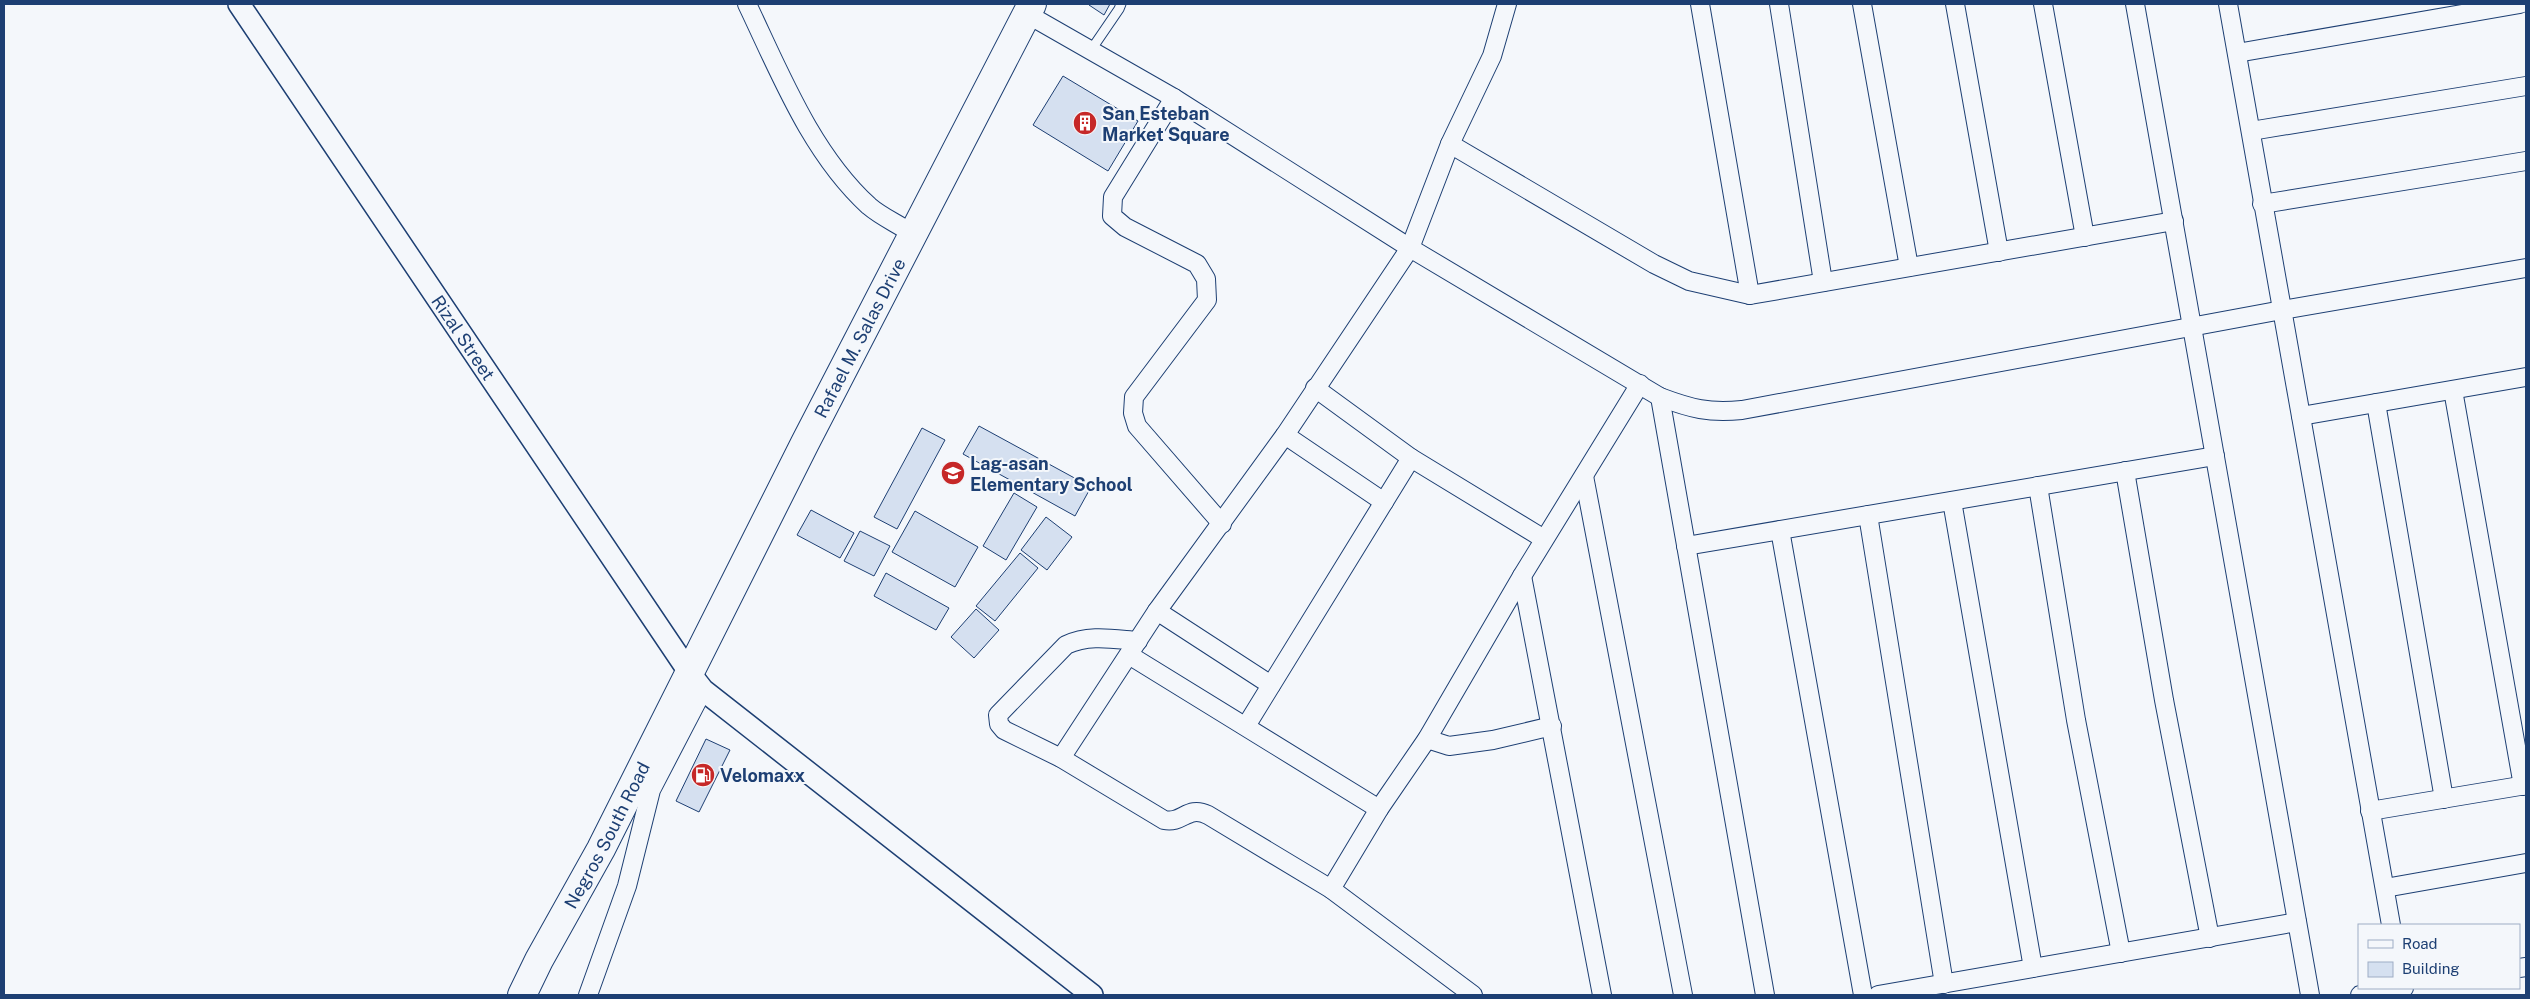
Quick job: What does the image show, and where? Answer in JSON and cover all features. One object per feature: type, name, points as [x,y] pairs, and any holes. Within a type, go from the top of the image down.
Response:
[{"type":"highway","name":"Rafael M. Salas Drive","points":[[696,681],[805,443],[909,232],[1030,9]]},
{"type":"highway","name":"Negros South Road","points":[[522,995],[539,960],[696,681]]},
{"type":"street","name":"Rizal Street","points":[[239,4],[696,681],[1092,995]]},
{"type":"street","points":[[747,4],[813,137],[857,194],[883,217],[909,232]]},
{"type":"street","points":[[1061,758],[1157,611],[1285,435],[1410,248],[1450,144],[1492,56],[1508,4]]},
{"type":"street","points":[[1700,4],[1750,295]]},
{"type":"street","points":[[1779,4],[1823,282]]},
{"type":"street","points":[[1862,4],[1909,267]]},
{"type":"street","points":[[1955,4],[2000,252]]},
{"type":"street","points":[[2043,4],[2085,237]]},
{"type":"street","points":[[2135,4],[2310,995]]},
{"type":"street","points":[[2228,4],[2391,924]]},
{"type":"street","points":[[2237,54],[2520,4]]},
{"type":"street","points":[[1030,9],[1091,50],[1174,98],[1410,248],[1640,384],[1660,398],[1690,408],[1714,412],[1742,410],[2192,326],[2526,268]]},
{"type":"street","points":[[2251,131],[2526,86]]},
{"type":"street","points":[[1174,98],[1113,197],[1112,216],[1125,227],[1196,264],[1206,279],[1207,300],[1134,397],[1133,413],[1137,426],[1222,524]]},
{"type":"street","points":[[1450,144],[1654,264],[1689,281],[1750,295],[2174,221]]},
{"type":"street","points":[[2262,204],[2526,161]]},
{"type":"street","points":[[2301,416],[2526,377]]},
{"type":"street","points":[[1331,889],[1379,809],[1427,739],[1544,539],[1640,384]]},
{"type":"street","points":[[1315,388],[1411,458],[1544,539]]},
{"type":"street","points":[[2370,811],[2525,785],[2453,390]]},
{"type":"street","points":[[1660,398],[1765,995]]},
{"type":"street","points":[[2376,403],[2444,799]]},
{"type":"street","points":[[1285,435],[1384,502]]},
{"type":"street","points":[[1686,546],[2215,456]]},
{"type":"street","points":[[1246,726],[1411,458]]},
{"type":"street","points":[[2125,471],[2164,700],[2210,938]]},
{"type":"street","points":[[1584,476],[1682,995]]},
{"type":"street","points":[[2038,486],[2076,720],[2121,953]]},
{"type":"street","points":[[1952,500],[2033,968]]},
{"type":"street","points":[[1868,515],[1944,984]]},
{"type":"street","points":[[1780,530],[1863,995]]},
{"type":"street","points":[[1522,576],[1602,995]]},
{"type":"street","points":[[1157,611],[1271,685]]},
{"type":"street","points":[[1379,809],[1246,726],[1134,648],[1104,638],[1079,640],[1066,645],[998,715],[999,724],[1004,730],[1061,758],[1164,820],[1170,822],[1191,812],[1199,811],[1208,815],[1331,889],[1473,995]]},
{"type":"street","points":[[588,995],[626,886],[651,790],[696,681]]},
{"type":"street","points":[[1427,739],[1450,746],[1493,740],[1552,726]]},
{"type":"street","points":[[2384,888],[2526,863]]},
{"type":"street","points":[[1878,995],[2297,922]]},
{"type":"street","points":[[2360,995],[2396,989]]},
{"type":"lane","points":[[1091,50],[1121,4]]},
{"type":"building","points":[[1090,4],[1110,4],[1104,15]]},
{"type":"building","name":"San Esteban Market Square","points":[[1063,76],[1138,121],[1108,171],[1033,125]]},
{"type":"building","points":[[979,426],[1091,487],[1075,516],[963,454]]},
{"type":"building","points":[[922,428],[945,440],[897,529],[874,517]]},
{"type":"building","points":[[1014,493],[1037,507],[1006,560],[983,546]]},
{"type":"building","points":[[811,510],[854,533],[840,558],[797,535]]},
{"type":"building","points":[[915,511],[978,547],[955,587],[892,552]]},
{"type":"building","points":[[1046,517],[1072,537],[1047,570],[1021,550]]},
{"type":"building","points":[[860,531],[890,546],[874,576],[844,561]]},
{"type":"building","points":[[1020,553],[1038,568],[995,621],[976,606]]},
{"type":"building","points":[[886,573],[949,608],[936,630],[874,596]]},
{"type":"building","points":[[976,609],[999,630],[974,658],[951,637]]},
{"type":"building","name":"Velomaxx","points":[[706,739],[730,750],[699,812],[676,801]]},
{"type":"place","name":"San Esteban Market Square","points":[[1085,123]]},
{"type":"place","name":"Lag-asan Elementary School","points":[[953,473]]},
{"type":"place","name":"Velomaxx","points":[[703,775]]}]
